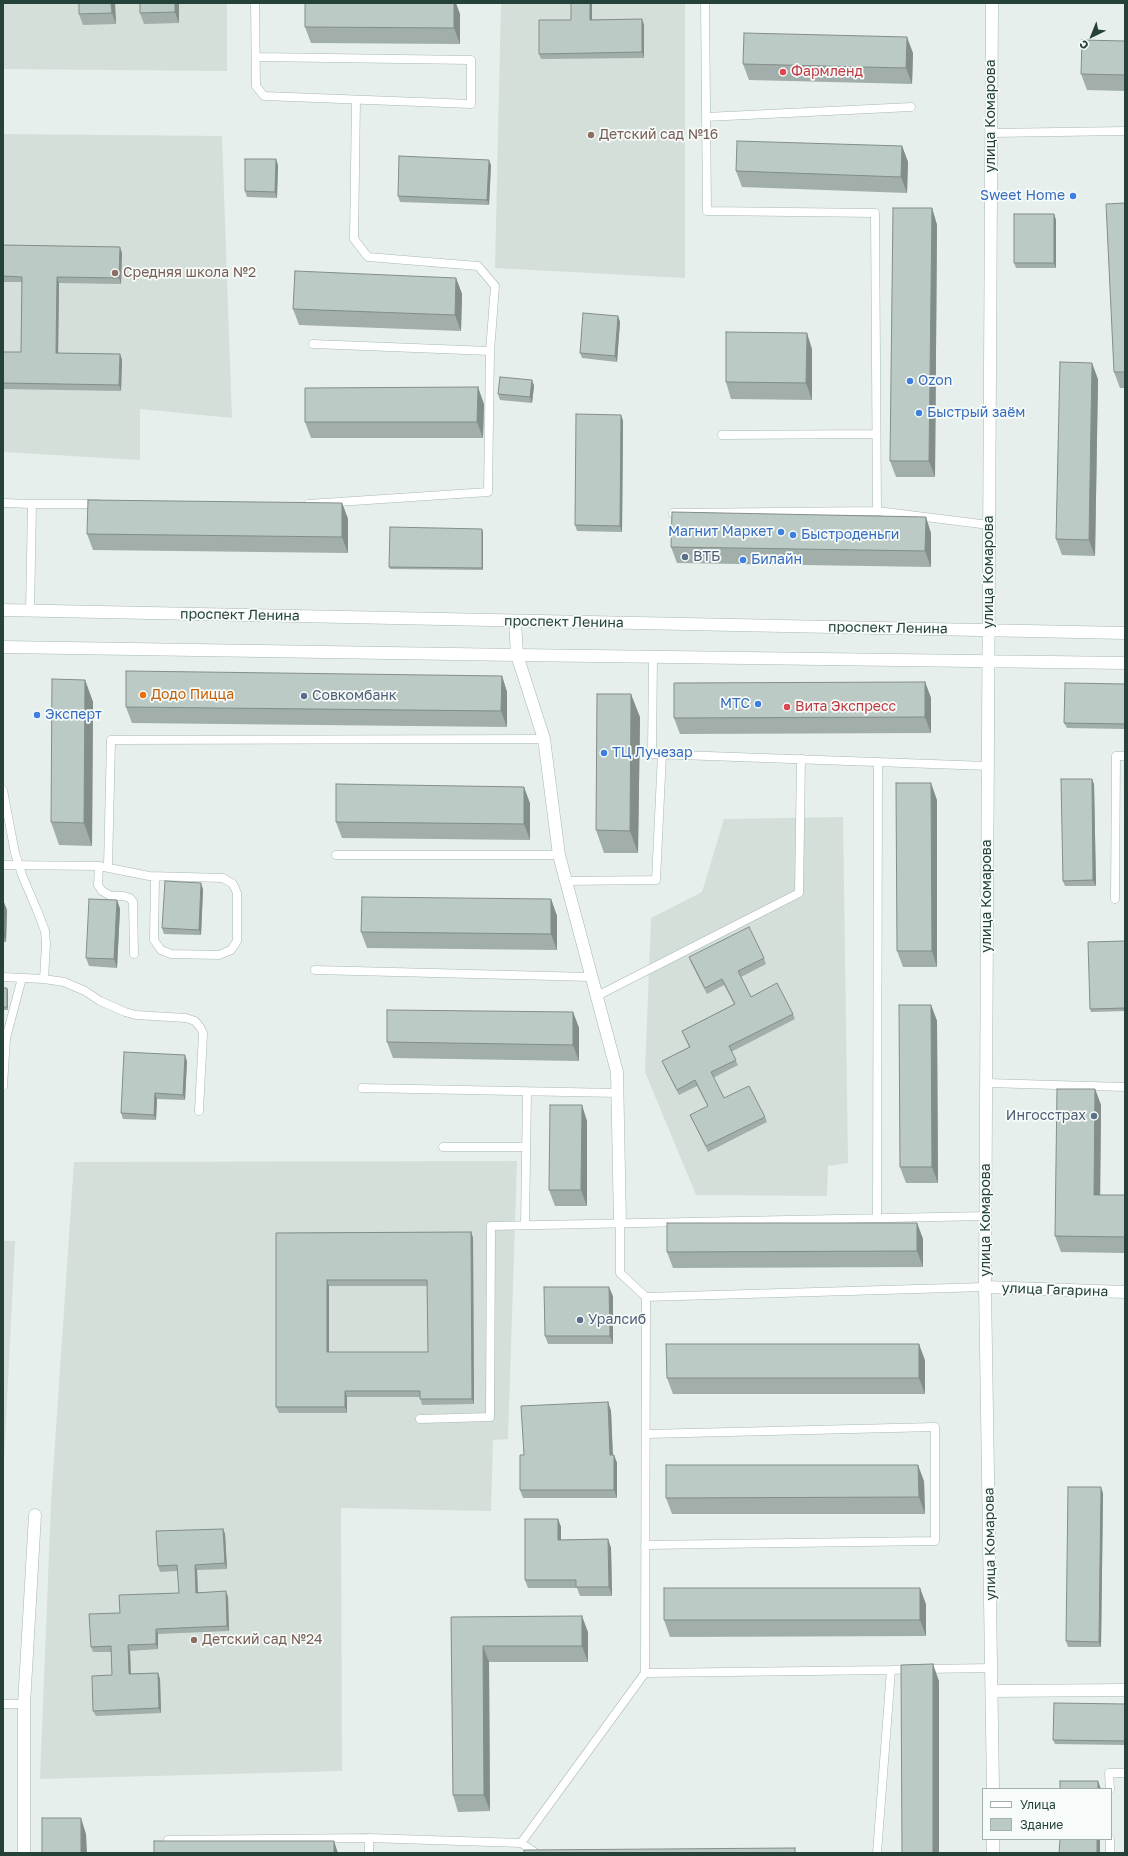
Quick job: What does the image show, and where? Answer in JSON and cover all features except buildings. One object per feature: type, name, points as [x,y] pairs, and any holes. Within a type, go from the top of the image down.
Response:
[{"type":"street","name":"улица Комарова","points":[[992,3],[986,1287],[993,1691],[993,1788]]},
{"type":"street","name":"проспект Ленина","points":[[3,610],[1125,633]]},
{"type":"street","points":[[515,621],[517,655],[544,739],[559,855],[617,1072],[620,1223]]},
{"type":"street","points":[[3,646],[517,655],[1125,663]]},
{"type":"street","name":"улица Гагарина","points":[[986,1287],[1125,1292]]},
{"type":"street","points":[[24,1853],[24,1704],[35,1515]]},
{"type":"street","points":[[993,1691],[1125,1690]]},
{"type":"street","points":[[993,1840],[993,1853]]},
{"type":"lane","points":[[255,3],[257,57],[256,86],[264,96],[471,104],[471,60],[257,57]]},
{"type":"lane","points":[[704,3],[707,211],[875,213],[877,511]]},
{"type":"lane","points":[[303,504],[488,492],[490,351],[495,286],[478,266],[368,257],[354,239],[356,100]]},
{"type":"lane","points":[[706,116],[911,107]]},
{"type":"lane","points":[[991,133],[1125,131]]},
{"type":"lane","points":[[313,344],[490,351]]},
{"type":"lane","points":[[722,436],[876,434]]},
{"type":"lane","points":[[3,503],[104,504]]},
{"type":"lane","points":[[30,611],[32,504]]},
{"type":"lane","points":[[673,513],[877,511],[989,525]]},
{"type":"lane","points":[[653,657],[652,754],[988,766]]},
{"type":"lane","points":[[108,867],[111,740],[544,739]]},
{"type":"lane","points":[[566,881],[656,880],[662,754]]},
{"type":"lane","points":[[1115,899],[1116,756],[1125,756]]},
{"type":"lane","points":[[597,996],[799,893],[801,759]]},
{"type":"lane","points":[[877,1218],[878,762]]},
{"type":"lane","points":[[3,790],[12,843],[18,865],[37,910],[44,932],[46,944],[44,979]]},
{"type":"lane","points":[[336,855],[559,855]]},
{"type":"lane","points":[[3,865],[98,866],[143,876],[223,878],[233,884],[237,893],[237,941],[231,950],[219,955],[212,955],[171,954],[161,950],[154,940],[155,877]]},
{"type":"lane","points":[[98,866],[98,885],[102,891],[111,896],[124,896],[130,898],[133,902],[134,954]]},
{"type":"lane","points":[[315,970],[591,977]]},
{"type":"lane","points":[[3,977],[44,979],[75,986],[100,1001],[136,1015],[186,1018],[195,1021],[203,1033],[199,1111]]},
{"type":"lane","points":[[3,1086],[4,1038],[22,978]]},
{"type":"lane","points":[[986,1084],[1125,1086]]},
{"type":"lane","points":[[362,1088],[618,1094]]},
{"type":"lane","points":[[525,1225],[527,1092]]},
{"type":"lane","points":[[443,1147],[526,1147]]},
{"type":"lane","points":[[420,1419],[490,1418],[491,1226],[986,1216]]},
{"type":"lane","points":[[620,1223],[620,1273],[646,1297],[986,1287]]},
{"type":"lane","points":[[521,1843],[645,1673],[646,1297]]},
{"type":"lane","points":[[645,1545],[935,1541],[935,1427],[646,1434]]},
{"type":"lane","points":[[645,1673],[992,1668]]},
{"type":"lane","points":[[877,1853],[891,1670]]},
{"type":"lane","points":[[3,1704],[24,1704]]},
{"type":"lane","points":[[1110,1788],[1109,1773],[1125,1773]]},
{"type":"lane","points":[[369,1838],[369,1853]]},
{"type":"lane","points":[[168,1840],[369,1838],[521,1843],[536,1853]]},
{"type":"lane","points":[[1110,1840],[1110,1853]]},
{"type":"shaded area","points":[[3,3],[227,3],[227,71],[3,69]]},
{"type":"shaded area","name":"Детский сад №16","points":[[501,3],[685,3],[685,278],[495,268]]},
{"type":"shaded area","name":"Средняя школа №2","points":[[3,134],[222,136],[232,418],[140,409],[140,460],[3,452]]},
{"type":"shaded area","points":[[843,817],[848,1163],[828,1166],[827,1196],[696,1195],[645,1072],[651,918],[702,892],[724,819]]},
{"type":"shaded area","points":[[517,1161],[508,1439],[493,1440],[491,1511],[341,1508],[342,1771],[40,1779],[51,1503],[74,1162]]},
{"type":"shaded area","points":[[3,1241],[15,1241],[3,1481]]},
{"type":"place","name":"Фармленд","points":[[783,72]]},
{"type":"place","name":"Детский сад №16","points":[[591,135]]},
{"type":"place","name":"Sweet Home","points":[[1073,196]]},
{"type":"place","name":"Средняя школа №2","points":[[115,273]]},
{"type":"place","name":"Ozon","points":[[910,381]]},
{"type":"place","name":"Быстрый заём","points":[[919,413]]},
{"type":"place","name":"Магнит Маркет","points":[[781,532]]},
{"type":"place","name":"Быстроденьги","points":[[793,535]]},
{"type":"place","name":"ВТБ","points":[[685,557]]},
{"type":"place","name":"Билайн","points":[[743,560]]},
{"type":"place","name":"Додо Пицца","points":[[143,695]]},
{"type":"place","name":"Совкомбанк","points":[[304,696]]},
{"type":"place","name":"МТС","points":[[758,704]]},
{"type":"place","name":"Вита Экспресс","points":[[787,707]]},
{"type":"place","name":"Эксперт","points":[[37,715]]},
{"type":"place","name":"ТЦ Лучезар","points":[[604,753]]},
{"type":"place","name":"Ингосстрах","points":[[1094,1116]]},
{"type":"place","name":"Уралсиб","points":[[580,1320]]},
{"type":"place","name":"Детский сад №24","points":[[194,1640]]}]
